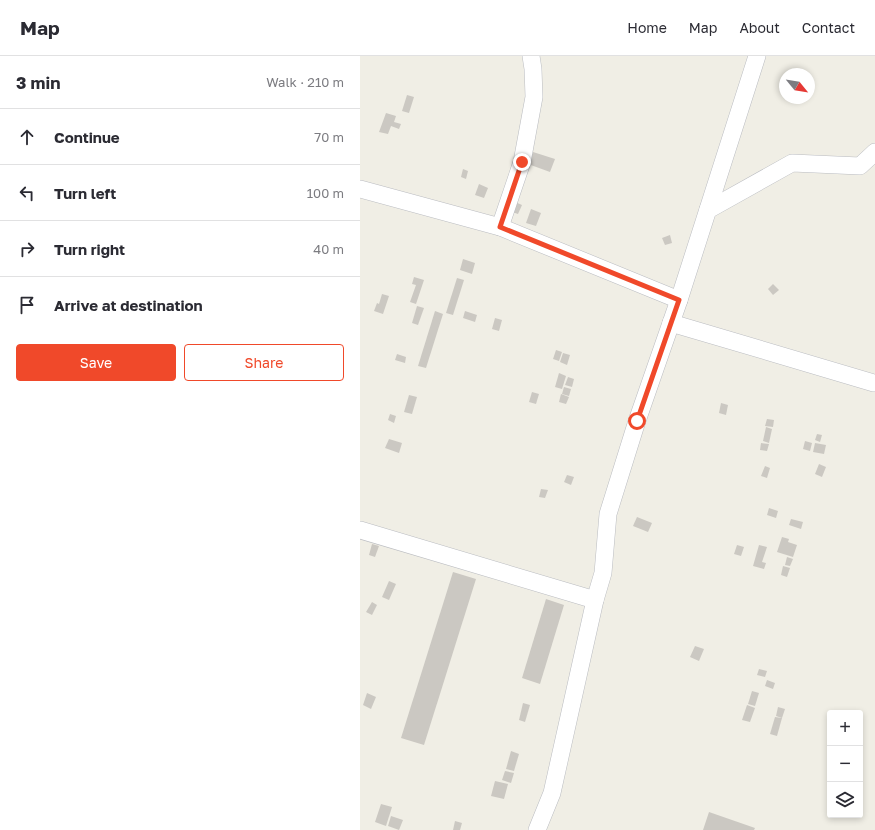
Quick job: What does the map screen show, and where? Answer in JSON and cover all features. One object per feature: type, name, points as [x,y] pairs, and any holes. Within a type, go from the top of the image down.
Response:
[{"type":"street","points":[[500,227],[522,162],[534,97],[531,56]]},
{"type":"street","points":[[537,830],[552,793],[595,600],[603,573],[608,514],[637,421],[679,300],[757,56]]},
{"type":"street","points":[[708,210],[792,163],[860,166],[875,152]]},
{"type":"street","points":[[360,189],[500,227],[679,300]]},
{"type":"street","points":[[671,323],[874,383]]},
{"type":"street","points":[[360,530],[595,600]]},
{"type":"building","points":[[407,95],[414,97],[409,113],[402,111]]},
{"type":"building","points":[[386,113],[396,116],[394,122],[401,124],[399,129],[391,126],[388,134],[379,132]]},
{"type":"building","points":[[533,152],[555,159],[550,172],[528,164]]},
{"type":"building","points":[[463,169],[468,171],[466,179],[461,177]]},
{"type":"building","points":[[479,184],[488,188],[484,198],[475,195]]},
{"type":"building","points":[[515,202],[522,205],[518,214],[512,212]]},
{"type":"building","points":[[531,209],[541,213],[536,226],[526,223]]},
{"type":"building","points":[[670,235],[672,243],[665,245],[662,238]]},
{"type":"building","points":[[463,259],[475,263],[472,274],[460,270]]},
{"type":"building","points":[[414,277],[424,280],[416,304],[410,302],[416,285],[412,284]]},
{"type":"building","points":[[457,278],[464,280],[453,315],[446,313]]},
{"type":"building","points":[[773,284],[779,290],[773,295],[768,289]]},
{"type":"building","points":[[382,294],[389,296],[383,314],[374,311],[377,303],[379,304]]},
{"type":"building","points":[[417,306],[424,308],[418,325],[412,323]]},
{"type":"building","points":[[435,311],[443,314],[426,368],[418,366]]},
{"type":"building","points":[[465,311],[477,315],[475,322],[463,318]]},
{"type":"building","points":[[495,318],[502,320],[499,331],[492,329]]},
{"type":"building","points":[[556,350],[562,352],[559,361],[553,359]]},
{"type":"building","points":[[563,353],[570,355],[567,365],[560,362]]},
{"type":"building","points":[[397,354],[406,357],[405,363],[395,360]]},
{"type":"building","points":[[559,373],[566,376],[562,389],[555,387]]},
{"type":"building","points":[[568,377],[574,379],[572,387],[565,385]]},
{"type":"building","points":[[564,387],[571,389],[569,396],[562,394]]},
{"type":"building","points":[[532,392],[539,394],[536,404],[529,402]]},
{"type":"building","points":[[561,394],[569,397],[566,404],[559,402]]},
{"type":"building","points":[[409,395],[417,397],[412,414],[404,412]]},
{"type":"building","points":[[721,403],[728,405],[726,415],[719,413]]},
{"type":"building","points":[[390,414],[396,416],[394,423],[388,420]]},
{"type":"building","points":[[767,419],[774,420],[773,427],[765,426]]},
{"type":"building","points":[[766,427],[772,429],[769,443],[763,441]]},
{"type":"building","points":[[817,434],[822,435],[820,442],[815,440]]},
{"type":"building","points":[[389,439],[402,443],[399,453],[385,448]]},
{"type":"building","points":[[805,441],[812,443],[810,451],[803,449]]},
{"type":"building","points":[[761,443],[769,444],[767,451],[760,450]]},
{"type":"building","points":[[815,443],[826,445],[824,454],[813,452]]},
{"type":"building","points":[[819,464],[826,467],[822,477],[815,474]]},
{"type":"building","points":[[765,466],[770,468],[767,478],[761,476]]},
{"type":"building","points":[[567,475],[574,477],[571,485],[564,482]]},
{"type":"building","points":[[541,489],[548,490],[545,498],[539,497]]},
{"type":"building","points":[[769,508],[778,511],[776,518],[767,515]]},
{"type":"building","points":[[637,517],[652,523],[648,532],[633,526]]},
{"type":"building","points":[[791,519],[803,522],[801,529],[789,525]]},
{"type":"building","points":[[782,537],[789,539],[788,542],[797,545],[793,557],[777,552]]},
{"type":"building","points":[[372,544],[379,546],[375,557],[369,555]]},
{"type":"building","points":[[737,545],[744,547],[741,556],[734,554]]},
{"type":"building","points":[[759,545],[767,547],[762,562],[766,563],[764,569],[753,566]]},
{"type":"building","points":[[787,557],[793,559],[790,566],[785,565]]},
{"type":"building","points":[[783,566],[790,568],[787,577],[781,575]]},
{"type":"building","points":[[453,572],[476,579],[424,745],[401,738]]},
{"type":"building","points":[[389,581],[396,584],[389,600],[382,597]]},
{"type":"building","points":[[546,599],[564,605],[540,684],[522,678]]},
{"type":"building","points":[[372,602],[377,605],[372,615],[366,612]]},
{"type":"building","points":[[695,646],[704,649],[699,661],[690,657]]},
{"type":"building","points":[[759,669],[767,671],[765,677],[757,675]]},
{"type":"building","points":[[767,680],[775,683],[773,689],[765,686]]},
{"type":"building","points":[[752,691],[759,693],[755,706],[748,704]]},
{"type":"building","points":[[367,693],[376,697],[371,709],[363,705]]},
{"type":"building","points":[[523,703],[530,705],[525,722],[519,720]]},
{"type":"building","points":[[747,705],[755,708],[750,722],[742,720]]},
{"type":"building","points":[[778,707],[785,709],[782,718],[776,716]]},
{"type":"building","points":[[775,717],[782,718],[777,736],[770,734]]},
{"type":"building","points":[[511,751],[519,754],[514,771],[506,769]]},
{"type":"building","points":[[505,771],[514,773],[511,783],[502,780]]},
{"type":"building","points":[[495,781],[508,784],[504,799],[491,796]]},
{"type":"building","points":[[381,804],[392,807],[386,826],[375,822]]},
{"type":"building","points":[[709,812],[755,828],[754,830],[703,830]]},
{"type":"building","points":[[391,816],[403,820],[399,830],[388,826]]},
{"type":"building","points":[[455,821],[462,823],[460,830],[453,830]]},
{"type":"route","points":[[522,162],[500,227],[679,300],[637,421]]}]
